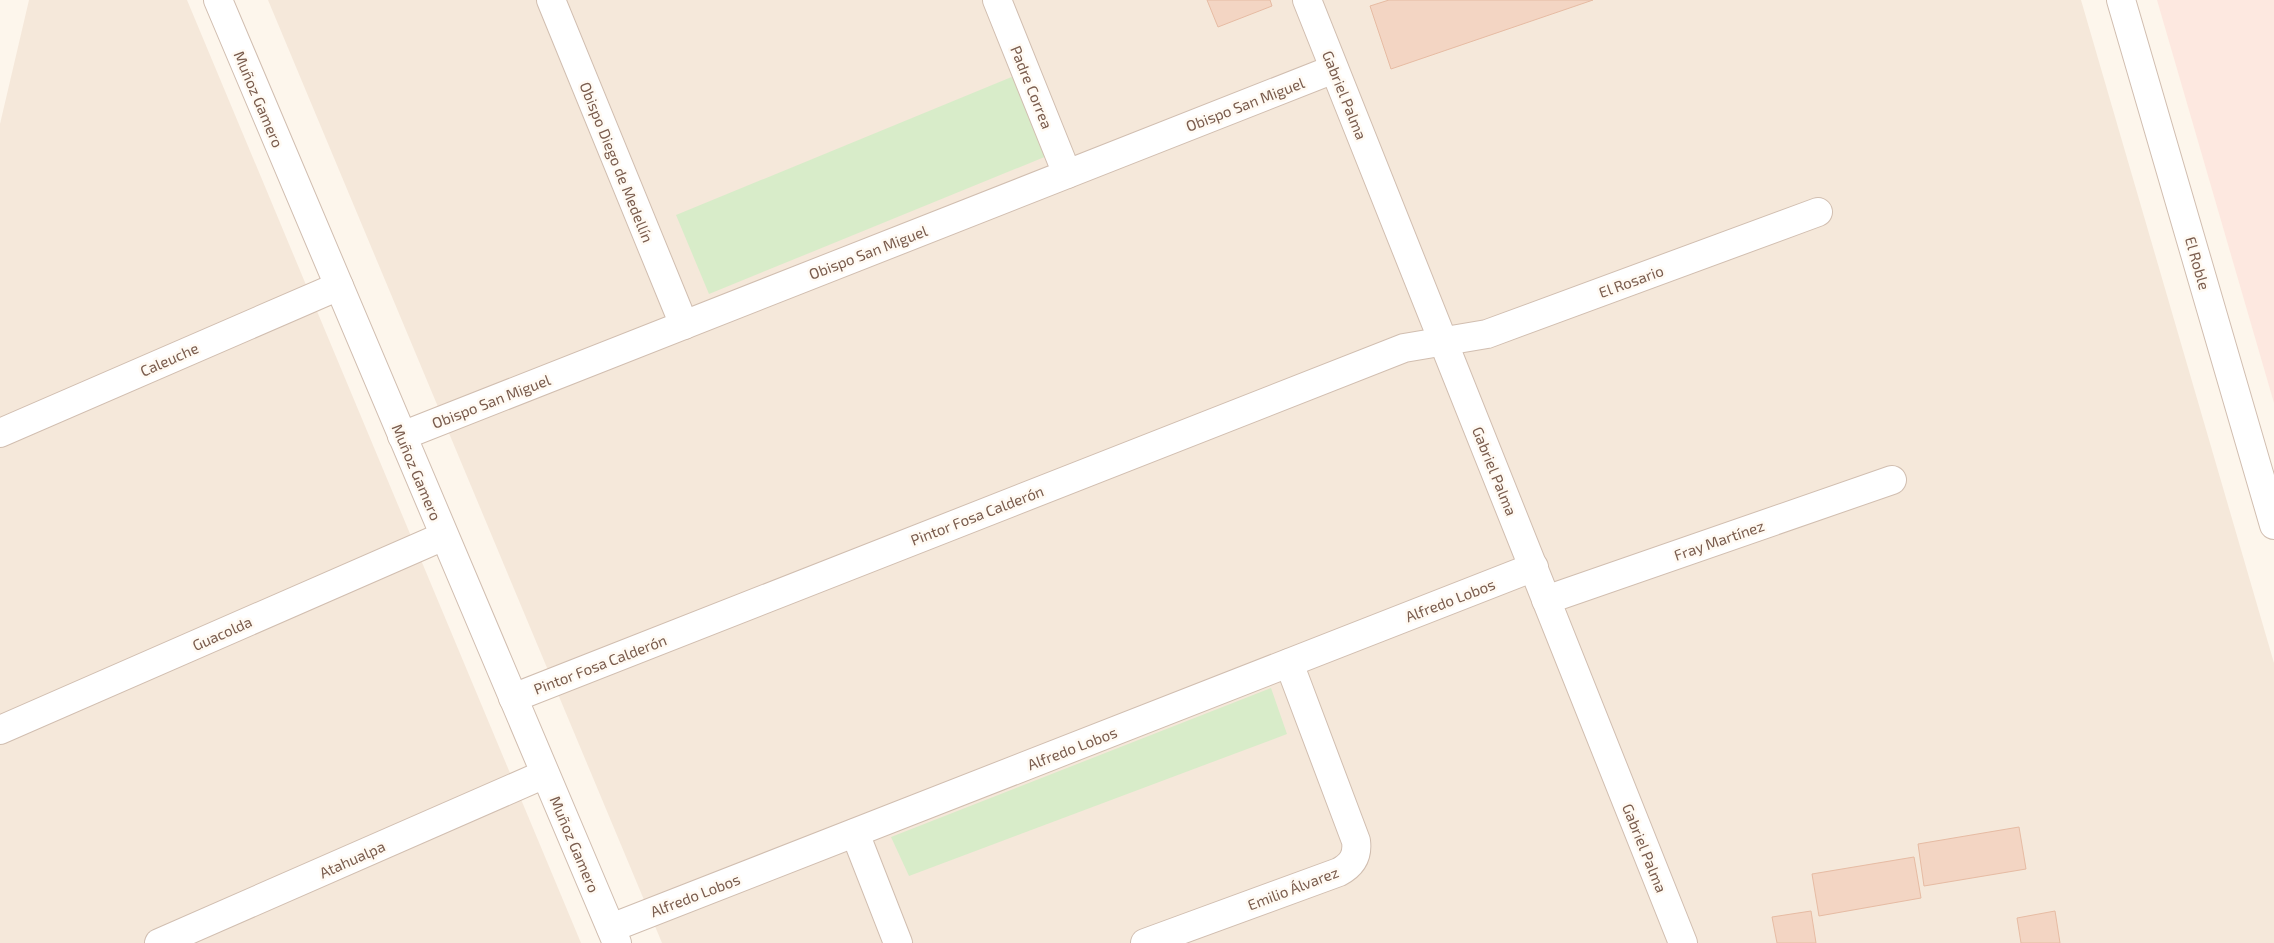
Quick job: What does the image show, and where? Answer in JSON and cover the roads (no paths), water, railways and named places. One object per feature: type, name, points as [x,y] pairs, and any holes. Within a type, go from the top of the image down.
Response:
[{"type":"street","name":"Muñoz Gamero","points":[[218,0],[614,936]]},
{"type":"street","name":"Obispo Diego de Medellín","points":[[551,0],[684,325]]},
{"type":"street","name":"Padre Correa","points":[[997,0],[1067,174]]},
{"type":"street","name":"Gabriel Palma","points":[[1307,0],[1683,943]]},
{"type":"street","name":"El Roble","points":[[2122,0],[2274,525]]},
{"type":"street","name":"Obispo San Miguel","points":[[402,436],[1334,69]]},
{"type":"street","name":"El Rosario","points":[[1443,341],[1487,334],[1818,212]]},
{"type":"street","name":"Caleuche","points":[[0,433],[338,286]]},
{"type":"street","name":"Pintor Fosa Calderón","points":[[513,698],[1404,348],[1443,341]]},
{"type":"street","name":"Fray Martínez","points":[[1546,600],[1892,480]]},
{"type":"street","name":"Guacolda","points":[[0,730],[444,536]]},
{"type":"street","name":"Alfredo Lobos","points":[[614,936],[854,833],[1534,568]]},
{"type":"street","name":"Emilio Álvarez","points":[[1145,943],[1339,872],[1348,867],[1354,859],[1357,850],[1356,840],[1289,663]]},
{"type":"street","name":"Atahualpa","points":[[159,943],[545,774]]},
{"type":"street","points":[[854,833],[898,943]]}]
